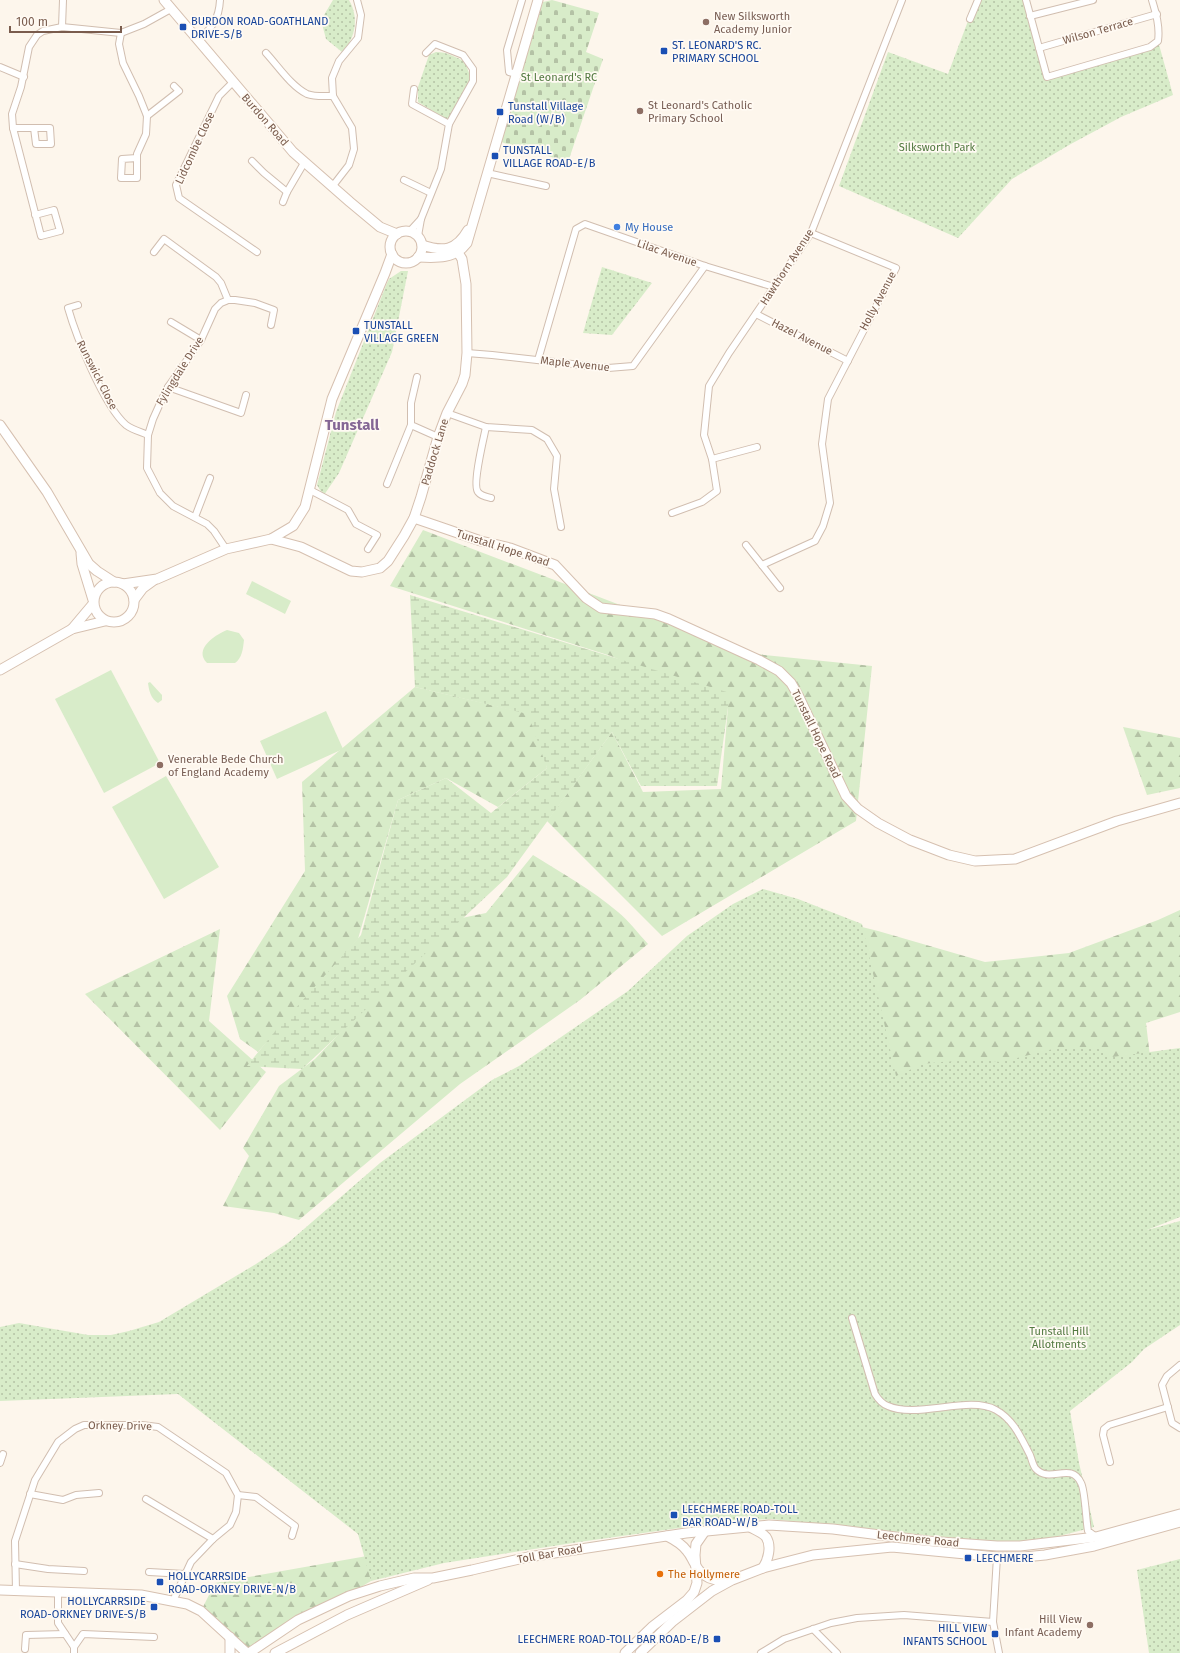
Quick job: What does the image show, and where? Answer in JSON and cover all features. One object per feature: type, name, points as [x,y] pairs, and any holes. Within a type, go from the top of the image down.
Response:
[{"type":"main road","name":"Burdon Road","points":[[164,0],[170,9],[293,152],[380,227],[397,234]]},
{"type":"main road","points":[[134,600],[143,588],[157,578],[207,555],[226,549],[271,539],[288,530],[301,514],[310,490],[332,399],[385,273],[392,240],[397,234],[403,231],[410,231],[432,248],[463,248],[467,243],[538,0]]},
{"type":"main road","name":"Burdon Road","points":[[380,227],[391,249]]},
{"type":"main road","points":[[391,249],[398,261],[411,262],[418,257],[422,249],[420,240]]},
{"type":"main road","points":[[418,257],[447,257],[456,249]]},
{"type":"main road","name":"Paddock Lane","points":[[271,539],[301,547],[351,571],[373,571],[380,568],[388,561],[414,518],[438,437],[447,413],[462,384],[467,353],[466,284],[462,259],[456,249]]},
{"type":"main road","points":[[385,273],[402,262]]},
{"type":"main road","points":[[0,425],[47,492],[66,522],[81,552],[97,571],[131,592],[134,600],[133,609],[129,615],[120,621],[105,621],[72,630],[0,670]]},
{"type":"main road","name":"Tunstall Hope Road","points":[[414,518],[481,541],[510,548],[555,565],[586,598],[601,608],[655,614],[670,619],[780,671],[791,683],[799,697],[846,796],[858,809],[878,823],[910,840],[949,855],[975,861],[1016,858],[1061,843],[1117,821],[1180,803]]},
{"type":"main road","name":"Paddock Lane","points":[[288,530],[301,547]]},
{"type":"main road","points":[[81,552],[82,564],[95,611],[105,621]]},
{"type":"main road","points":[[72,630],[93,602],[97,591],[104,584],[157,578]]},
{"type":"main road","name":"Leechmere Road","points":[[686,1533],[770,1525],[833,1529],[896,1538],[997,1546],[1020,1546],[1096,1537],[1180,1514]]},
{"type":"main road","name":"Leechmere Road","points":[[640,1653],[672,1622],[712,1591],[732,1580],[763,1568],[813,1555],[892,1547],[997,1557],[1045,1555],[1094,1546],[1180,1522]]},
{"type":"main road","points":[[748,1527],[761,1532],[767,1538],[769,1550],[766,1563],[763,1568]]},
{"type":"main road","points":[[625,1653],[653,1626],[687,1600],[694,1592],[698,1583],[695,1555],[696,1544],[705,1531]]},
{"type":"main road","name":"Toll Bar Road","points":[[275,1653],[301,1638],[347,1616],[433,1578],[528,1557],[686,1533]]},
{"type":"main road","points":[[668,1536],[688,1551],[696,1567],[707,1577],[718,1581],[732,1580]]},
{"type":"main road","points":[[997,1546],[997,1557]]},
{"type":"main road","name":"Toll Bar Road","points":[[248,1653],[298,1620],[349,1596],[380,1586],[414,1578],[433,1578]]},
{"type":"main road","points":[[0,1590],[142,1595],[187,1604],[201,1611],[248,1653]]},
{"type":"main road","points":[[230,1638],[230,1653]]},
{"type":"street","points":[[62,27],[63,0]]},
{"type":"street","points":[[198,40],[213,26],[219,11],[220,0]]},
{"type":"street","points":[[516,74],[509,72],[507,50],[522,0]]},
{"type":"street","name":"Hawthorn Avenue","points":[[712,459],[704,435],[709,386],[811,233],[902,0]]},
{"type":"street","points":[[970,19],[978,0]]},
{"type":"street","points":[[1026,0],[1047,77],[1150,47],[1158,41],[1159,34],[1157,14],[1152,0]]},
{"type":"street","points":[[1030,16],[1093,0]]},
{"type":"street","points":[[332,187],[349,165],[354,149],[352,128],[332,96],[332,78],[339,61],[352,46],[359,34],[361,15],[358,1]]},
{"type":"street","points":[[35,215],[54,210],[60,231],[41,236],[35,215],[13,128],[12,114],[24,77],[29,47],[33,40],[43,31],[62,27],[120,33],[144,24],[170,9]]},
{"type":"street","name":"Wilson Terrace","points":[[1039,48],[1157,14]]},
{"type":"street","points":[[120,33],[119,44],[123,62],[147,116],[146,134],[137,154],[137,158],[137,178],[121,178],[122,159],[137,158]]},
{"type":"street","points":[[420,240],[421,219],[441,169],[449,124],[473,81],[473,69],[463,55],[435,44],[426,52]]},
{"type":"street","points":[[266,53],[296,86],[308,94],[332,96]]},
{"type":"street","points":[[0,67],[24,77]]},
{"type":"street","name":"Lidcombe Close","points":[[233,82],[219,96],[176,185],[178,198],[257,252]]},
{"type":"street","points":[[147,116],[179,91],[174,86]]},
{"type":"street","points":[[414,89],[412,104],[449,124]]},
{"type":"street","points":[[13,128],[34,128]]},
{"type":"street","points":[[252,161],[287,192]]},
{"type":"street","points":[[283,202],[287,192],[304,163]]},
{"type":"street","points":[[487,173],[546,186]]},
{"type":"street","points":[[404,180],[431,193]]},
{"type":"street","points":[[410,231],[421,219]]},
{"type":"street","name":"Lilac Avenue","points":[[538,360],[576,229],[585,224],[705,266],[774,287]]},
{"type":"street","name":"Holly Avenue","points":[[762,565],[815,541],[823,526],[830,503],[822,444],[828,399],[896,268],[811,233]]},
{"type":"street","points":[[154,252],[164,238],[169,241],[216,276],[222,283],[228,300],[255,303],[274,310],[271,325]]},
{"type":"street","name":"Maple Avenue","points":[[467,353],[608,368],[633,366],[705,266]]},
{"type":"street","name":"Fylingdale Drive","points":[[226,549],[211,527],[173,506],[160,493],[147,468],[148,435],[156,410],[168,387],[201,340],[215,309],[221,303],[228,300]]},
{"type":"street","name":"Runswick Close","points":[[78,305],[68,308],[73,324],[101,388],[121,420],[132,429],[148,435]]},
{"type":"street","name":"Hazel Avenue","points":[[756,314],[848,361]]},
{"type":"street","points":[[171,322],[201,340]]},
{"type":"street","points":[[387,484],[411,425],[411,404],[417,377]]},
{"type":"street","points":[[168,387],[241,413],[246,395]]},
{"type":"street","points":[[447,413],[486,427],[532,430],[547,439],[557,456],[554,489],[561,527]]},
{"type":"street","points":[[411,425],[438,437]]},
{"type":"street","points":[[486,427],[476,478],[476,488],[483,496],[491,498]]},
{"type":"street","points":[[672,513],[702,502],[717,491],[712,459],[757,447]]},
{"type":"street","points":[[195,517],[210,478]]},
{"type":"street","points":[[310,490],[348,510],[356,524],[376,535],[368,549]]},
{"type":"street","points":[[746,545],[780,588]]},
{"type":"street","points":[[852,1318],[875,1394],[880,1401],[888,1406],[911,1410],[961,1405],[982,1406],[995,1409],[1008,1419],[1019,1432],[1036,1468],[1043,1475],[1063,1472],[1073,1473],[1081,1483],[1088,1531],[1096,1537]]},
{"type":"street","points":[[1180,1366],[1167,1376],[1162,1385],[1172,1423],[1180,1428]]},
{"type":"street","points":[[1110,1462],[1103,1435],[1104,1430],[1109,1425],[1168,1407]]},
{"type":"street","name":"Orkney Drive","points":[[16,1591],[15,1541],[35,1480],[58,1442],[75,1429],[84,1425],[142,1424],[158,1427],[226,1473],[238,1495]]},
{"type":"street","points":[[0,1463],[3,1454]]},
{"type":"street","points":[[30,1494],[63,1500],[76,1495],[99,1493]]},
{"type":"street","points":[[173,1601],[191,1562],[213,1539],[230,1525],[236,1512],[238,1495],[256,1497],[296,1526],[292,1536]]},
{"type":"street","points":[[146,1499],[213,1539]]},
{"type":"street","points":[[997,1557],[993,1622],[999,1653]]},
{"type":"street","points":[[15,1564],[48,1569],[84,1571]]},
{"type":"street","points":[[149,1572],[185,1574]]},
{"type":"street","points":[[58,1592],[58,1623],[74,1650]]},
{"type":"street","points":[[761,1653],[784,1639],[831,1623],[850,1619],[881,1616],[931,1616],[993,1622]]},
{"type":"street","points":[[813,1629],[837,1653]]},
{"type":"street","points":[[25,1649],[26,1635],[65,1634]]},
{"type":"street","points":[[74,1650],[83,1634],[154,1637]]},
{"type":"green space","points":[[333,0],[349,0],[354,13],[355,20],[353,34],[342,52],[326,39],[321,20]]},
{"type":"green space","name":"St Leonard's RC","points":[[552,0],[599,13],[586,52],[603,59],[568,162],[501,142],[543,2]]},
{"type":"green space","name":"Silksworth Park","points":[[979,0],[1025,0],[1045,79],[1158,41],[1173,95],[1121,117],[1069,145],[1012,179],[958,238],[839,186],[888,52],[948,74],[968,21]]},
{"type":"green space","points":[[436,52],[448,54],[465,62],[469,73],[469,83],[449,120],[418,102],[418,87],[429,55]]},
{"type":"green space","points":[[602,267],[652,283],[612,335],[583,333]]},
{"type":"green space","name":"TUNSTALL VILLAGE GREEN","points":[[401,271],[408,271],[392,352],[339,473],[324,495],[317,485],[336,412],[387,283],[389,279]]},
{"type":"green space","points":[[423,530],[746,653],[872,666],[856,821],[662,936],[547,821],[612,732],[643,792],[721,789],[728,707],[611,656],[390,586]]},
{"type":"green space","points":[[252,581],[291,601],[285,614],[246,594]]},
{"type":"green space","points":[[410,595],[730,693],[717,786],[641,786],[612,732],[507,877],[302,1069],[247,1066],[276,1030],[361,935],[398,800],[446,778],[491,813],[547,768],[528,714],[415,687]]},
{"type":"green space","points":[[227,630],[239,633],[244,640],[241,656],[235,663],[207,663],[203,658],[203,653],[207,643],[217,635]]},
{"type":"green space","points":[[111,670],[160,763],[104,793],[55,699]]},
{"type":"green space","points":[[150,682],[162,695],[162,700],[158,703],[154,699],[149,689],[148,683]]},
{"type":"green space","points":[[415,687],[535,715],[547,768],[498,807],[446,778],[398,800],[358,939],[258,1052],[240,1039],[227,996],[305,871],[302,782]]},
{"type":"green space","points":[[326,711],[343,749],[277,779],[260,741]]},
{"type":"green space","points":[[1123,727],[1180,738],[1180,788],[1147,795]]},
{"type":"green space","points":[[166,776],[219,867],[164,899],[112,807]]},
{"type":"green space","points":[[533,855],[598,896],[626,919],[648,944],[580,1000],[460,1084],[299,1220],[274,1213],[223,1206],[249,1156],[243,1148],[279,1086],[315,1059],[447,921],[486,913]]},
{"type":"green space","name":"Tunstall Hill Allotments","points":[[763,889],[798,899],[862,924],[896,1076],[923,1064],[979,1060],[1001,1062],[1053,1049],[1095,1047],[1112,1057],[1180,1048],[1180,1217],[1147,1230],[1180,1221],[1180,1325],[1144,1349],[1132,1362],[1070,1411],[1079,1463],[1094,1527],[1044,1540],[1001,1543],[771,1519],[729,1521],[444,1563],[371,1581],[358,1534],[178,1394],[0,1401],[0,1327],[19,1323],[88,1335],[111,1335],[159,1322],[256,1264],[289,1242],[380,1163],[492,1080],[519,1066],[628,991],[687,936],[733,904]]},
{"type":"green space","points":[[770,904],[878,931],[985,962],[1069,953],[1158,920],[1180,910],[1180,1012],[1146,1023],[1151,1065],[894,1089]]},
{"type":"green space","points":[[220,929],[209,1021],[266,1072],[220,1130],[85,994]]},
{"type":"green space","points":[[367,1556],[371,1581],[250,1653],[201,1611],[215,1583]]},
{"type":"green space","points":[[1180,1559],[1180,1653],[1149,1653],[1137,1570]]},
{"type":"place","name":"New Silksworth Academy Junior","points":[[706,22]]},
{"type":"place","name":"BURDON ROAD-GOATHLAND DRIVE-S/B","points":[[183,27]]},
{"type":"place","name":"ST. LEONARD'S RC. PRIMARY SCHOOL","points":[[664,51]]},
{"type":"place","name":"St Leonard's Catholic Primary School","points":[[640,111]]},
{"type":"place","name":"Tunstall Village Road (W/B)","points":[[500,112]]},
{"type":"place","name":"TUNSTALL VILLAGE ROAD-E/B","points":[[495,156]]},
{"type":"place","name":"My House","points":[[617,227]]},
{"type":"place","name":"TUNSTALL VILLAGE GREEN","points":[[356,331]]},
{"type":"place","name":"Venerable Bede Church of England Academy","points":[[160,765]]},
{"type":"place","name":"LEECHMERE ROAD-TOLL BAR ROAD-W/B","points":[[674,1515]]},
{"type":"place","name":"LEECHMERE","points":[[968,1558]]},
{"type":"place","name":"The Hollymere","points":[[660,1574]]},
{"type":"place","name":"HOLLYCARRSIDE ROAD-ORKNEY DRIVE-N/B","points":[[160,1582]]},
{"type":"place","name":"HOLLYCARRSIDE ROAD-ORKNEY DRIVE-S/B","points":[[154,1607]]},
{"type":"place","name":"Hill View Infant Academy","points":[[1090,1625]]},
{"type":"place","name":"HILL VIEW INFANTS SCHOOL","points":[[995,1634]]},
{"type":"place","name":"LEECHMERE ROAD-TOLL BAR ROAD-E/B","points":[[717,1639]]},
{"type":"district","name":"Tunstall","points":[[352,425]]}]
